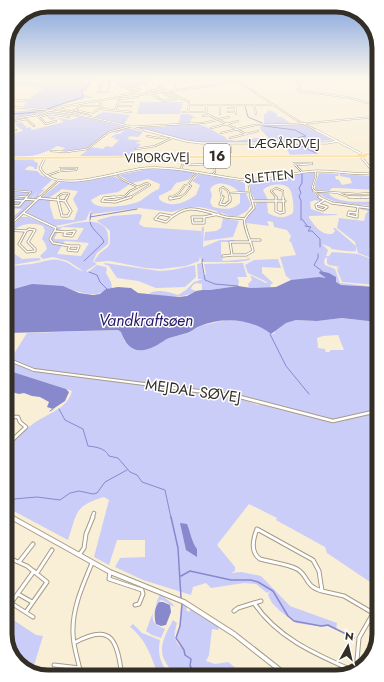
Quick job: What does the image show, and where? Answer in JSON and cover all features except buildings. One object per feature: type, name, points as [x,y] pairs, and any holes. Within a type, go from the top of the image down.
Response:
[{"type":"main road","name":"VIBORGVEJ","points":[[12,159],[359,155]]},
{"type":"main road","name":"16","points":[[359,155],[365,156]]},
{"type":"main road","name":"16","points":[[359,155],[372,155]]},
{"type":"main road","points":[[23,159],[60,158]]},
{"type":"main road","name":"VIBORGVEJ","points":[[44,159],[82,158]]},
{"type":"street","points":[[12,115],[14,119],[37,115],[50,110]]},
{"type":"street","name":"LÆGÅRDVEJ","points":[[50,110],[87,116],[167,137],[201,143],[327,143],[337,141]]},
{"type":"street","points":[[66,110],[87,116],[97,110]]},
{"type":"street","points":[[74,110],[91,114]]},
{"type":"street","points":[[115,110],[131,112]]},
{"type":"street","points":[[228,112],[237,112],[236,110]]},
{"type":"street","points":[[255,110],[256,113],[258,112]]},
{"type":"street","points":[[281,110],[304,124],[365,156],[372,171]]},
{"type":"street","points":[[183,112],[207,112],[209,115],[246,134]]},
{"type":"street","points":[[39,117],[50,114],[69,117]]},
{"type":"street","points":[[37,115],[46,124],[56,121]]},
{"type":"street","points":[[202,116],[209,115]]},
{"type":"street","name":"LÆGÅRDVEJ","points":[[51,151],[66,152],[87,149],[109,132],[129,127],[204,123],[229,117]]},
{"type":"street","points":[[222,132],[259,124],[304,124],[372,117]]},
{"type":"street","points":[[12,122],[26,119],[34,126]]},
{"type":"street","points":[[212,127],[238,121]]},
{"type":"street","points":[[12,131],[16,130]]},
{"type":"street","points":[[230,138],[258,131]]},
{"type":"street","points":[[147,136],[158,138],[167,137]]},
{"type":"street","points":[[136,149],[155,146],[172,138]]},
{"type":"street","points":[[337,141],[359,155]]},
{"type":"street","name":"LÆGÅRDVEJ","points":[[230,144],[231,152]]},
{"type":"street","points":[[44,159],[41,166],[41,172],[46,176],[60,171],[76,170],[77,168],[60,168],[60,171]]},
{"type":"street","name":"SLETTEN","points":[[294,163],[312,164],[301,165],[295,165],[294,163]]},
{"type":"street","name":"SLETTEN","points":[[181,169],[182,165],[214,164],[215,172],[212,175]]},
{"type":"street","name":"SLETTEN","points":[[295,165],[302,172]]},
{"type":"street","name":"SLETTEN","points":[[46,176],[59,180],[90,180],[148,168],[181,169],[248,180],[314,171],[372,174],[372,171]]},
{"type":"street","points":[[314,171],[316,176],[312,185],[313,191],[324,200],[342,205],[372,208]]},
{"type":"street","points":[[188,185],[191,186],[186,193],[175,199],[170,199],[170,197],[179,193],[185,185],[188,185],[193,177],[199,172]]},
{"type":"street","points":[[115,174],[123,180],[138,187],[145,184],[150,184],[130,199],[102,201],[104,198],[125,196],[130,191],[138,187]]},
{"type":"street","points":[[12,223],[59,180]]},
{"type":"street","points":[[223,256],[248,255],[253,251],[251,241],[244,227],[245,219],[254,208],[249,192],[248,180]]},
{"type":"street","points":[[226,188],[230,193],[230,201],[228,204],[220,204],[223,196],[220,189],[226,188]]},
{"type":"street","points":[[273,189],[282,190],[282,197],[285,201],[284,212],[280,213],[275,210],[277,198],[271,191],[273,189]]},
{"type":"street","points":[[12,190],[31,192],[18,206],[12,206]]},
{"type":"street","points":[[313,191],[372,193]]},
{"type":"street","points":[[57,200],[62,194],[67,192],[69,194],[65,201]]},
{"type":"street","points":[[230,193],[249,192]]},
{"type":"street","points":[[338,193],[351,197],[372,196]]},
{"type":"street","points":[[12,196],[27,197]]},
{"type":"street","points":[[38,198],[65,201]]},
{"type":"street","points":[[25,199],[36,200]]},
{"type":"street","points":[[12,200],[23,201]]},
{"type":"street","points":[[57,200],[62,213],[61,215],[68,216],[71,211],[65,201]]},
{"type":"street","points":[[318,204],[324,200]]},
{"type":"street","points":[[253,201],[285,201]]},
{"type":"street","points":[[318,204],[322,206],[327,207],[323,210],[317,208],[316,205],[318,204]]},
{"type":"street","points":[[358,206],[358,213],[357,217],[348,215],[349,212],[358,213]]},
{"type":"street","points":[[171,216],[160,214],[155,219],[166,222],[177,211],[190,208],[206,209],[230,217],[245,219]]},
{"type":"street","points":[[24,213],[54,226],[56,229],[51,240],[53,243],[79,246],[77,251],[68,250],[70,246]]},
{"type":"street","points":[[204,217],[204,223],[192,223],[192,217],[204,217],[210,217],[220,214]]},
{"type":"street","points":[[12,231],[26,232],[31,229],[35,230],[28,242],[35,249],[35,251],[27,252],[19,244],[26,232]]},
{"type":"street","points":[[55,231],[75,231],[72,236],[64,235],[66,232]]},
{"type":"street","points":[[232,255],[230,242],[260,240]]},
{"type":"street","name":"MEJDAL SØVEJ","points":[[12,361],[34,370],[236,396],[333,421],[372,412]]},
{"type":"street","points":[[12,417],[18,417],[20,422],[26,427],[12,440]]},
{"type":"street","points":[[79,555],[84,548],[86,534],[94,513]]},
{"type":"street","points":[[12,517],[110,572],[184,602],[234,634],[280,670]]},
{"type":"street","points":[[322,591],[321,580],[313,560],[258,529],[252,540],[256,556],[260,559],[296,568],[302,573],[310,586],[322,591],[344,596],[372,612]]},
{"type":"street","points":[[19,562],[33,544]]},
{"type":"street","points":[[12,602],[52,550]]},
{"type":"street","points":[[12,559],[36,572],[47,582],[26,612]]},
{"type":"street","points":[[54,665],[80,668],[74,643],[74,613],[92,562]]},
{"type":"street","points":[[110,572],[109,579],[142,590],[143,594],[139,604],[135,605]]},
{"type":"street","points":[[18,594],[32,602]]},
{"type":"street","points":[[234,611],[238,608],[261,601]]},
{"type":"street","points":[[254,603],[260,614],[267,622],[302,647],[347,668]]},
{"type":"street","points":[[12,604],[33,617]]},
{"type":"street","points":[[357,663],[359,638],[372,615]]},
{"type":"street","points":[[74,643],[92,634],[109,636],[118,647],[121,670]]},
{"type":"shaded area","points":[[34,110],[47,111],[17,118],[15,117],[18,115],[12,116],[12,112]]},
{"type":"shaded area","points":[[138,110],[181,110],[180,114],[137,114]]},
{"type":"shaded area","points":[[268,110],[277,114],[277,117],[282,117],[292,125],[303,125],[333,140],[291,142],[288,140],[290,142],[195,142],[160,135],[133,126],[166,127],[167,125],[178,124],[181,114],[189,114],[196,118],[192,118],[190,123],[200,124],[209,128],[227,138],[225,139],[236,141],[255,138],[269,138],[260,129],[261,125],[264,124],[264,114],[267,113]]},
{"type":"shaded area","points":[[49,112],[87,117],[126,127],[110,132],[87,149],[60,152],[65,148],[57,146],[51,150],[38,154],[12,157],[12,134],[23,131],[15,124],[22,122],[27,128],[30,127],[32,130],[64,122],[57,118],[51,120],[46,116],[71,120],[79,117]]},
{"type":"shaded area","points":[[103,112],[130,115],[124,124],[132,126],[94,117]]},
{"type":"shaded area","points":[[128,128],[143,132],[138,137],[130,136],[127,139],[142,141],[135,143],[141,144],[129,156],[80,156],[91,147],[103,149],[106,146],[112,147],[119,140],[114,139],[116,137],[110,138],[125,130],[116,133],[114,132]]},
{"type":"shaded area","points":[[304,143],[319,154],[290,155],[284,144]]},
{"type":"shaded area","points":[[12,159],[34,159],[34,161],[38,163],[37,169],[29,166],[25,169],[37,171],[41,175],[52,180],[41,190],[45,189],[35,199],[32,199],[39,190],[30,200],[33,201],[23,213],[12,221],[12,218],[22,209],[12,208]]},
{"type":"shaded area","points":[[148,169],[179,170],[196,173],[188,180],[176,183],[171,190],[159,196],[159,199],[168,204],[178,204],[196,195],[200,185],[192,181],[199,174],[245,183],[245,191],[239,192],[229,185],[220,183],[213,186],[210,189],[212,195],[210,202],[213,207],[224,209],[237,206],[240,203],[240,194],[246,193],[251,205],[247,211],[238,216],[230,216],[200,207],[184,208],[172,212],[139,208],[93,214],[91,216],[92,212],[90,211],[86,220],[55,226],[25,213],[38,199],[50,200],[50,206],[54,219],[74,220],[78,209],[73,199],[78,191],[62,189],[49,198],[42,197],[61,182],[87,181],[113,176],[130,184],[118,192],[100,195],[91,200],[93,203],[98,206],[110,207],[138,202],[159,189],[160,184],[148,179],[132,183],[119,175]]},
{"type":"shaded area","points":[[314,172],[315,176],[311,188],[316,195],[323,200],[315,200],[310,202],[311,209],[325,214],[338,215],[309,216],[316,227],[328,234],[332,234],[335,231],[333,228],[335,228],[356,246],[356,251],[348,251],[332,249],[322,244],[328,250],[326,256],[329,256],[332,252],[358,254],[372,259],[372,285],[342,282],[337,270],[339,269],[336,268],[340,267],[329,265],[327,263],[327,258],[330,257],[325,258],[325,265],[335,269],[340,283],[372,287],[341,285],[327,279],[291,280],[286,276],[280,257],[296,255],[291,242],[289,241],[291,236],[287,230],[274,227],[273,222],[267,221],[269,226],[246,223],[246,220],[258,202],[267,202],[268,213],[277,217],[284,217],[293,213],[293,200],[289,188],[279,184],[268,186],[263,190],[268,200],[255,200],[251,193],[250,181],[274,180]]},
{"type":"shaded area","points":[[319,173],[338,174],[339,176],[335,176],[336,179],[339,180],[342,185],[352,183],[350,178],[340,176],[340,174],[372,176],[372,190],[332,188],[329,191],[315,190],[315,184]]},
{"type":"shaded area","points":[[316,191],[329,192],[329,194],[333,197],[344,201],[372,201],[372,206],[337,202]]},
{"type":"shaded area","points":[[360,207],[372,209],[372,244],[369,249],[372,252],[372,258],[358,253],[355,242],[337,228],[339,218],[364,221],[368,211],[360,209]]},
{"type":"shaded area","points":[[142,215],[139,224],[144,227],[201,231],[201,236],[202,227],[204,227],[203,247],[220,240],[235,240],[236,242],[221,242],[223,261],[248,259],[247,256],[250,260],[237,262],[203,262],[201,261],[200,256],[199,261],[186,266],[161,269],[145,268],[110,261],[94,261],[110,243],[110,231],[97,221],[112,216]]},
{"type":"shaded area","points":[[21,217],[28,217],[54,228],[48,239],[52,243],[62,245],[57,254],[81,256],[89,243],[65,241],[63,243],[55,242],[51,239],[55,232],[58,231],[54,239],[77,240],[84,228],[62,227],[59,231],[56,230],[57,228],[82,222],[98,223],[104,227],[108,234],[108,244],[97,253],[93,261],[97,264],[86,271],[88,272],[97,265],[106,267],[106,273],[111,282],[112,288],[95,294],[84,293],[58,286],[12,291],[12,266],[57,260],[66,262],[78,270],[83,271],[68,261],[53,257],[43,259],[40,256],[47,249],[42,239],[45,231],[43,226],[28,224],[20,226],[14,230],[12,230],[12,227]]},
{"type":"shaded area","points":[[223,218],[239,221],[233,237],[204,241],[205,232],[216,231],[221,228]]},
{"type":"shaded area","points":[[12,252],[22,259],[39,258],[41,260],[12,265]]},
{"type":"shaded area","points":[[278,259],[281,268],[262,267],[262,273],[273,283],[271,284],[270,288],[249,288],[248,284],[252,280],[250,275],[266,283],[267,282],[248,273],[245,265],[254,260]]},
{"type":"shaded area","points":[[201,263],[204,276],[206,274],[204,264],[243,263],[247,277],[237,277],[239,281],[238,286],[210,290],[202,290],[202,284],[196,283],[191,289],[196,291],[184,296],[173,297],[149,294],[151,292],[159,291],[178,295],[194,282],[203,279],[198,279],[197,264]]},
{"type":"shaded area","points":[[104,264],[159,271],[195,265],[196,277],[185,287],[156,288],[138,281],[117,278],[109,266]]},
{"type":"shaded area","points":[[342,318],[372,321],[372,410],[336,420],[329,420],[237,395],[34,369],[12,361],[12,357],[27,333],[118,330],[121,332],[125,342],[149,349],[169,338],[188,333],[200,326],[226,320],[249,321],[268,330],[270,334],[274,334],[275,331],[286,323],[296,320],[317,321]],"holes":[[[338,335],[344,350],[331,350],[326,352],[325,349],[318,348],[317,338]]]},
{"type":"shaded area","points":[[12,362],[33,371],[235,397],[258,405],[269,405],[333,422],[372,413],[372,583],[327,553],[325,547],[276,520],[277,518],[249,504],[217,545],[235,567],[235,571],[231,573],[241,572],[261,576],[290,606],[337,623],[336,630],[327,626],[324,627],[296,623],[272,603],[268,595],[270,591],[267,593],[256,584],[244,583],[211,588],[206,583],[193,587],[191,595],[143,580],[115,567],[120,558],[145,557],[145,540],[117,540],[109,565],[94,557],[109,500],[104,497],[94,500],[82,507],[75,517],[68,540],[12,510],[12,443],[38,420],[66,403],[72,391],[13,372]]},
{"type":"shaded area","points":[[161,595],[173,604],[174,607],[162,600],[157,603],[155,607],[159,596]]},
{"type":"shaded area","points":[[182,604],[187,607],[186,610],[189,612],[191,609],[219,627],[218,630],[212,629],[209,655],[206,661],[215,664],[228,662],[236,670],[170,670],[162,654],[164,639],[173,620],[177,623],[175,640],[183,649],[176,636],[180,625]]},
{"type":"shaded area","points":[[153,612],[153,619],[155,623],[165,629],[161,638],[146,631]]},
{"type":"shaded area","points":[[12,619],[36,635],[43,636],[34,667],[21,658],[14,646]]},
{"type":"shaded area","points":[[133,624],[142,633],[160,640],[160,659],[166,670],[156,670],[144,643],[136,632],[130,627]]},
{"type":"water","name":"Vandkraftsøen","points":[[320,271],[329,273],[336,277],[336,282],[341,285],[372,287],[372,321],[342,318],[317,321],[296,320],[286,323],[271,334],[247,322],[228,320],[219,321],[200,326],[144,350],[135,350],[129,346],[124,340],[121,332],[118,330],[12,333],[12,290],[32,284],[63,286],[79,293],[93,295],[100,294],[106,289],[118,287],[131,288],[138,293],[179,297],[187,296],[196,291],[202,290],[238,286],[251,288],[276,287],[291,280],[319,277],[326,278],[319,273]]},
{"type":"water","points":[[12,372],[66,389],[69,392],[65,401],[53,409],[47,407],[49,402],[40,397],[24,393],[19,394],[12,392]]},
{"type":"water","points":[[180,523],[187,524],[192,540],[197,549],[197,557],[186,550]]},
{"type":"water","points":[[159,602],[170,605],[171,612],[166,625],[161,626],[156,624],[155,619],[155,610]]},
{"type":"waterway","points":[[38,111],[43,110]]},
{"type":"waterway","points":[[246,110],[248,117],[262,123]]},
{"type":"waterway","points":[[12,114],[36,112]]},
{"type":"waterway","points":[[264,126],[295,130],[306,136],[292,139],[296,142]]},
{"type":"waterway","points":[[297,144],[316,153]]},
{"type":"waterway","points":[[301,220],[301,201],[299,196],[301,193],[299,188],[302,183],[302,174]]},
{"type":"waterway","points":[[90,217],[137,209]]},
{"type":"waterway","points":[[302,219],[308,226]]},
{"type":"waterway","points":[[84,261],[104,242],[90,222]]},
{"type":"waterway","points":[[308,226],[311,227],[308,231],[312,231],[320,239],[320,247]]},
{"type":"waterway","points":[[318,254],[318,258],[314,265],[322,271]]},
{"type":"waterway","points":[[202,263],[205,280],[215,284],[238,286]]},
{"type":"waterway","points":[[89,272],[97,275],[100,282],[107,289]]},
{"type":"waterway","points":[[270,334],[286,366],[309,394]]},
{"type":"waterway","points":[[59,409],[65,420],[83,429],[88,446],[100,448],[109,456],[118,458],[130,472],[137,475],[142,482],[165,490],[171,518]]},
{"type":"waterway","points":[[14,499],[37,497],[60,500],[70,493],[79,491],[93,494],[97,493],[105,482],[127,470]]},
{"type":"waterway","points":[[171,517],[178,548],[181,598]]},
{"type":"waterway","points":[[181,576],[190,571],[231,580],[251,580],[258,582],[273,591],[288,616],[294,621],[321,626],[328,625],[354,638]]},
{"type":"waterway","points":[[182,604],[180,626],[176,638],[184,650],[185,655],[191,659],[190,666],[193,670]]}]
